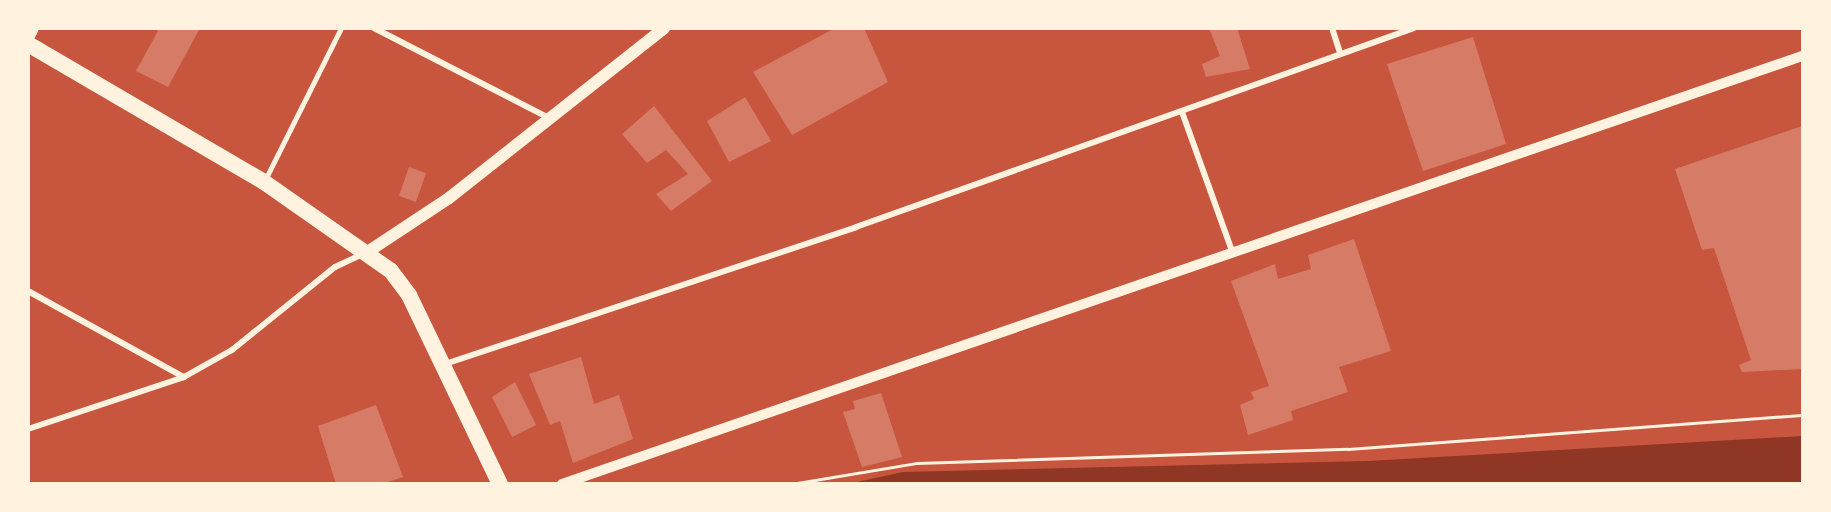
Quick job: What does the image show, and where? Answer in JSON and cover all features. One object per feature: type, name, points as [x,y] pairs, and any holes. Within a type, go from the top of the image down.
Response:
[{"type":"highway","points":[[28,42],[264,182],[369,251],[409,295],[500,483]]},
{"type":"main road","points":[[369,251],[449,198],[664,28]]},
{"type":"street","points":[[28,42],[34,28]]},
{"type":"street","points":[[374,28],[549,118]]},
{"type":"street","points":[[1332,28],[1340,53]]},
{"type":"street","points":[[442,365],[1182,112],[1414,28]]},
{"type":"street","points":[[562,483],[1803,56]]},
{"type":"street","points":[[1182,112],[1232,251]]},
{"type":"street","points":[[28,429],[184,377],[232,350],[341,263],[369,251]]},
{"type":"street","points":[[28,291],[184,377]]},
{"type":"lane","points":[[264,182],[341,28]]},
{"type":"path","points":[[791,483],[916,463],[1347,449],[1803,415]]},
{"type":"shaded area","points":[[1802,436],[1802,483],[852,483],[903,472],[1368,461]]},
{"type":"building","points":[[154,28],[200,28],[168,87],[136,71],[158,31]]},
{"type":"building","points":[[835,28],[864,28],[888,82],[792,135],[753,72]]},
{"type":"building","points":[[1209,28],[1237,28],[1250,69],[1206,77],[1202,64],[1220,56]]},
{"type":"building","points":[[1473,37],[1506,144],[1423,171],[1387,64]]},
{"type":"building","points":[[745,97],[771,141],[729,162],[707,121]]},
{"type":"building","points":[[654,106],[712,181],[671,211],[656,194],[688,174],[666,150],[647,163],[622,134]]},
{"type":"building","points":[[1802,126],[1802,369],[1742,372],[1739,365],[1751,360],[1714,248],[1702,250],[1675,169]]},
{"type":"building","points":[[409,167],[426,173],[416,202],[399,196]]},
{"type":"building","points":[[1354,239],[1391,351],[1339,367],[1348,392],[1291,411],[1293,420],[1248,435],[1240,405],[1254,399],[1251,392],[1269,386],[1231,281],[1275,264],[1278,279],[1311,269],[1308,255]]},
{"type":"building","points":[[581,357],[594,404],[619,395],[633,439],[573,463],[560,421],[550,425],[529,374]]},
{"type":"building","points":[[515,382],[536,425],[512,437],[492,397]]},
{"type":"building","points":[[881,393],[902,457],[862,467],[843,412],[855,409],[853,401]]},
{"type":"building","points":[[376,405],[403,477],[382,484],[336,484],[318,426]]}]
